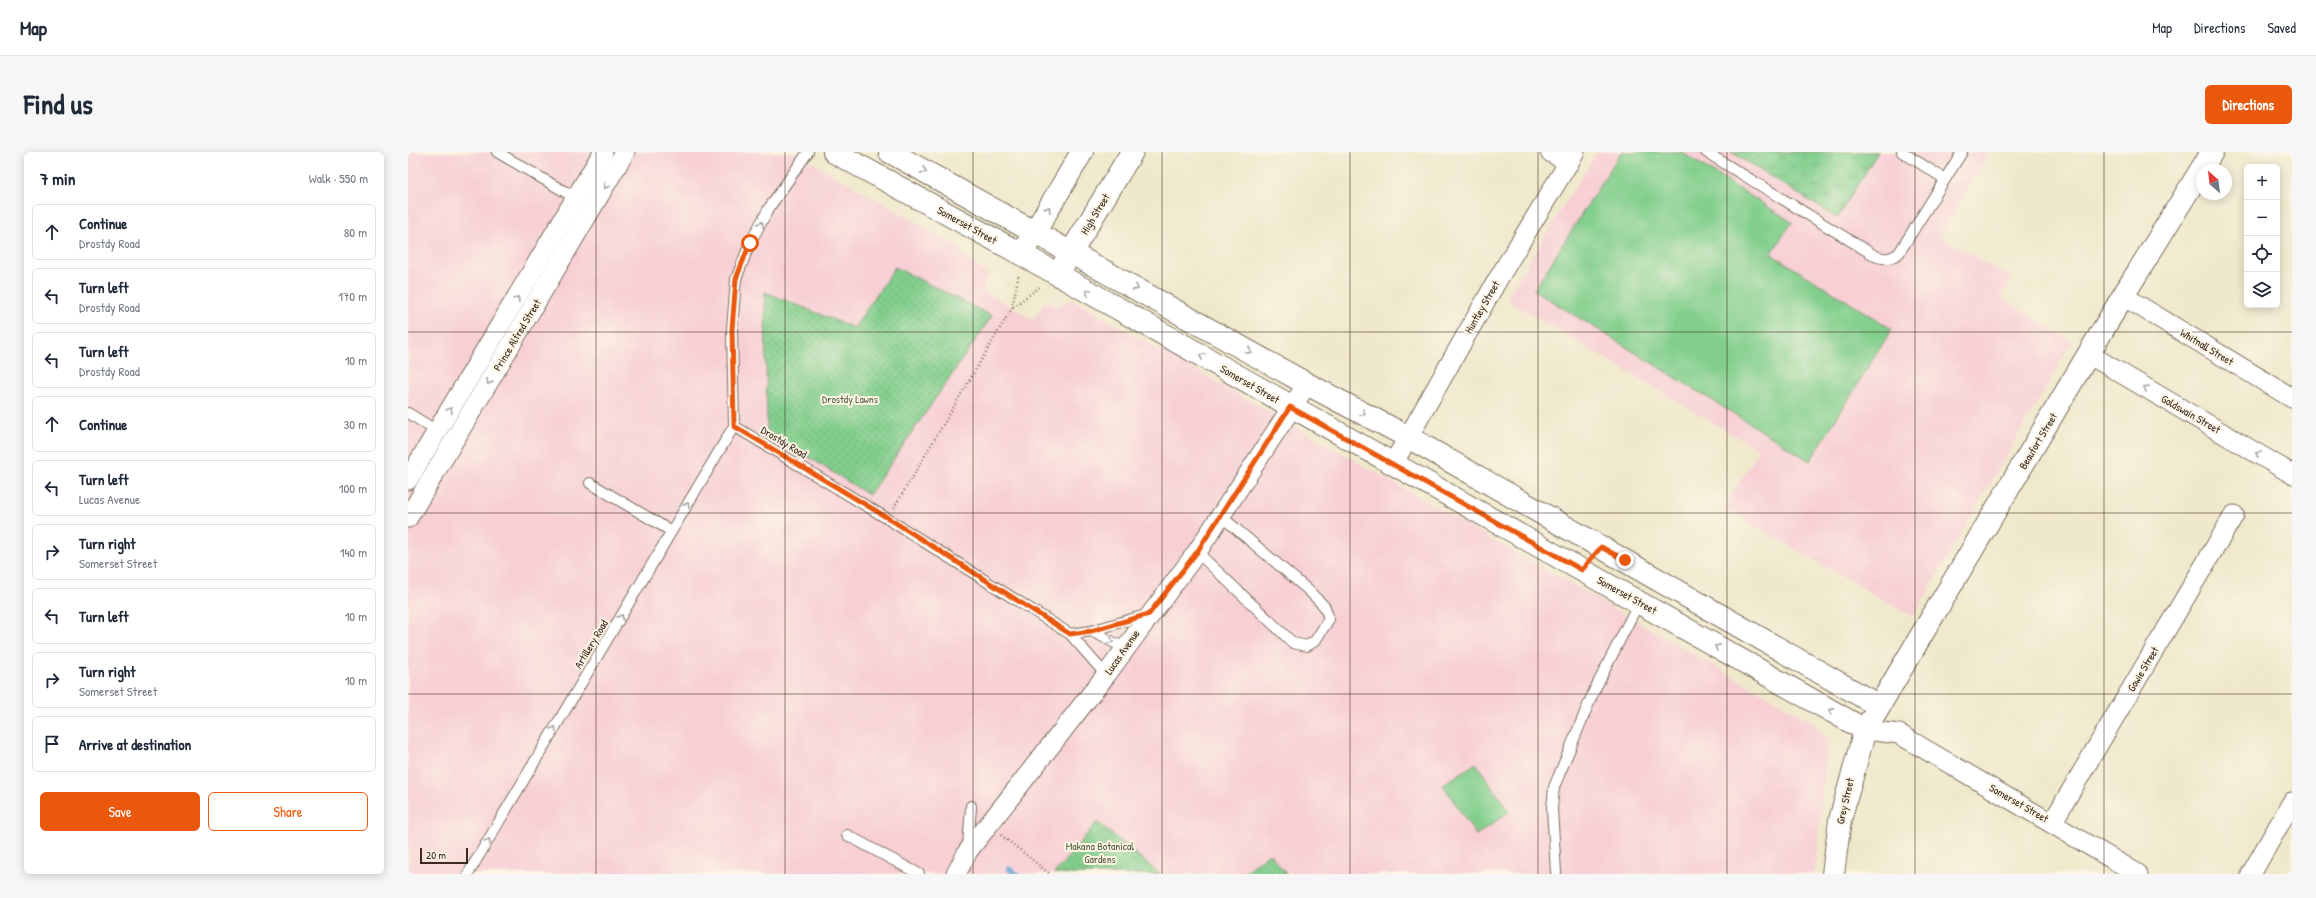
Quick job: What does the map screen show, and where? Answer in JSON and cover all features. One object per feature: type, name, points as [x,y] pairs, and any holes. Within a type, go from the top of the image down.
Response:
[{"type":"main road","name":"Somerset Street","points":[[834,152],[1057,274],[1290,407],[1865,730]]},
{"type":"main road","name":"Somerset Street","points":[[890,152],[1307,384],[1408,436],[1879,706]]},
{"type":"main road","points":[[1022,256],[1034,232],[1082,152]]},
{"type":"main road","name":"High Street","points":[[1057,274],[1072,252],[1132,152]]},
{"type":"main road","name":"Beaufort Street","points":[[1865,730],[2090,355],[2123,296],[2212,152]]},
{"type":"main road","points":[[1582,570],[1601,547]]},
{"type":"main road","points":[[1739,659],[1755,634]]},
{"type":"main road","name":"Grey Street","points":[[1833,874],[1840,820],[1865,730]]},
{"type":"street","name":"Prince Alfred Street","points":[[408,480],[603,152]]},
{"type":"street","name":"Prince Alfred Street","points":[[408,518],[625,152]]},
{"type":"street","points":[[1550,152],[1572,158]]},
{"type":"street","name":"Huntley Street","points":[[1393,464],[1498,279],[1572,158]]},
{"type":"street","name":"Whitnall Street","points":[[2123,296],[2292,398]]},
{"type":"street","name":"Goldswain Street","points":[[2090,355],[2292,474]]},
{"type":"street","name":"Lucas Avenue","points":[[956,874],[968,851],[1106,675],[1149,614],[1197,552],[1290,407],[1307,384]]},
{"type":"street","name":"Gowie Street","points":[[2052,823],[2234,515]]},
{"type":"street","name":"Somerset Street","points":[[1879,706],[1899,734]]},
{"type":"street","name":"Somerset Street","points":[[1865,730],[1899,734],[2138,874]]},
{"type":"street","points":[[2251,874],[2292,802]]},
{"type":"lane","points":[[497,152],[593,208]]},
{"type":"lane","points":[[734,426],[732,329],[736,279],[750,243],[766,215],[808,152]]},
{"type":"lane","points":[[1706,152],[1877,257],[1884,259],[1893,258],[1899,253],[1962,152]]},
{"type":"lane","points":[[1902,152],[1945,179]]},
{"type":"lane","points":[[408,413],[437,431]]},
{"type":"lane","name":"Drostdy Road","points":[[734,426],[888,518],[1070,634],[1106,675]]},
{"type":"lane","name":"Artillery Road","points":[[468,874],[734,426]]},
{"type":"lane","points":[[590,483],[671,532]]},
{"type":"lane","points":[[1197,552],[1293,643],[1307,646],[1315,641],[1329,619],[1325,607],[1308,590],[1220,516]]},
{"type":"lane","points":[[1556,872],[1552,809],[1554,787],[1594,691],[1639,602]]},
{"type":"lane","points":[[1070,634],[1091,631],[1149,614]]},
{"type":"lane","points":[[1091,631],[1125,648]]},
{"type":"lane","points":[[968,851],[971,806]]},
{"type":"lane","points":[[847,835],[919,874]]},
{"type":"path","points":[[888,518],[1012,308],[1022,256]]},
{"type":"path","points":[[1012,308],[1057,274]]},
{"type":"path","points":[[988,825],[1050,874]]},
{"type":"shaded area","points":[[408,152],[793,152],[955,244],[988,276],[982,290],[1034,320],[1044,302],[1056,307],[1071,299],[1813,722],[1827,741],[1815,874],[1286,874],[1269,853],[1242,874],[1160,874],[1097,822],[1054,874],[408,874]]},
{"type":"shaded area","points":[[1597,152],[1989,152],[1940,236],[2012,279],[2001,297],[2072,342],[1913,617],[1724,508],[1759,450],[1506,299]]},
{"type":"green space","points":[[1621,152],[1681,152],[1792,222],[1771,254],[1892,329],[1810,461],[1534,290]]},
{"type":"green space","points":[[1731,152],[1878,152],[1837,218]]},
{"type":"green space","name":"Drostdy Lawns","points":[[895,267],[992,316],[869,495],[767,431],[765,292],[854,328]]},
{"type":"green space","points":[[1476,763],[1509,812],[1476,835],[1443,785]]},
{"type":"green space","name":"Makana Botanical Gardens","points":[[1097,822],[1160,874],[1054,874]]},
{"type":"green space","points":[[1269,853],[1286,874],[1242,874]]},
{"type":"waterway","points":[[1009,869],[1017,874]]},
{"type":"route","points":[[750,243],[736,279],[732,329],[734,426],[888,518],[1070,634],[1091,631],[1149,614],[1197,552],[1290,407],[1582,570],[1601,547],[1625,560]]}]
